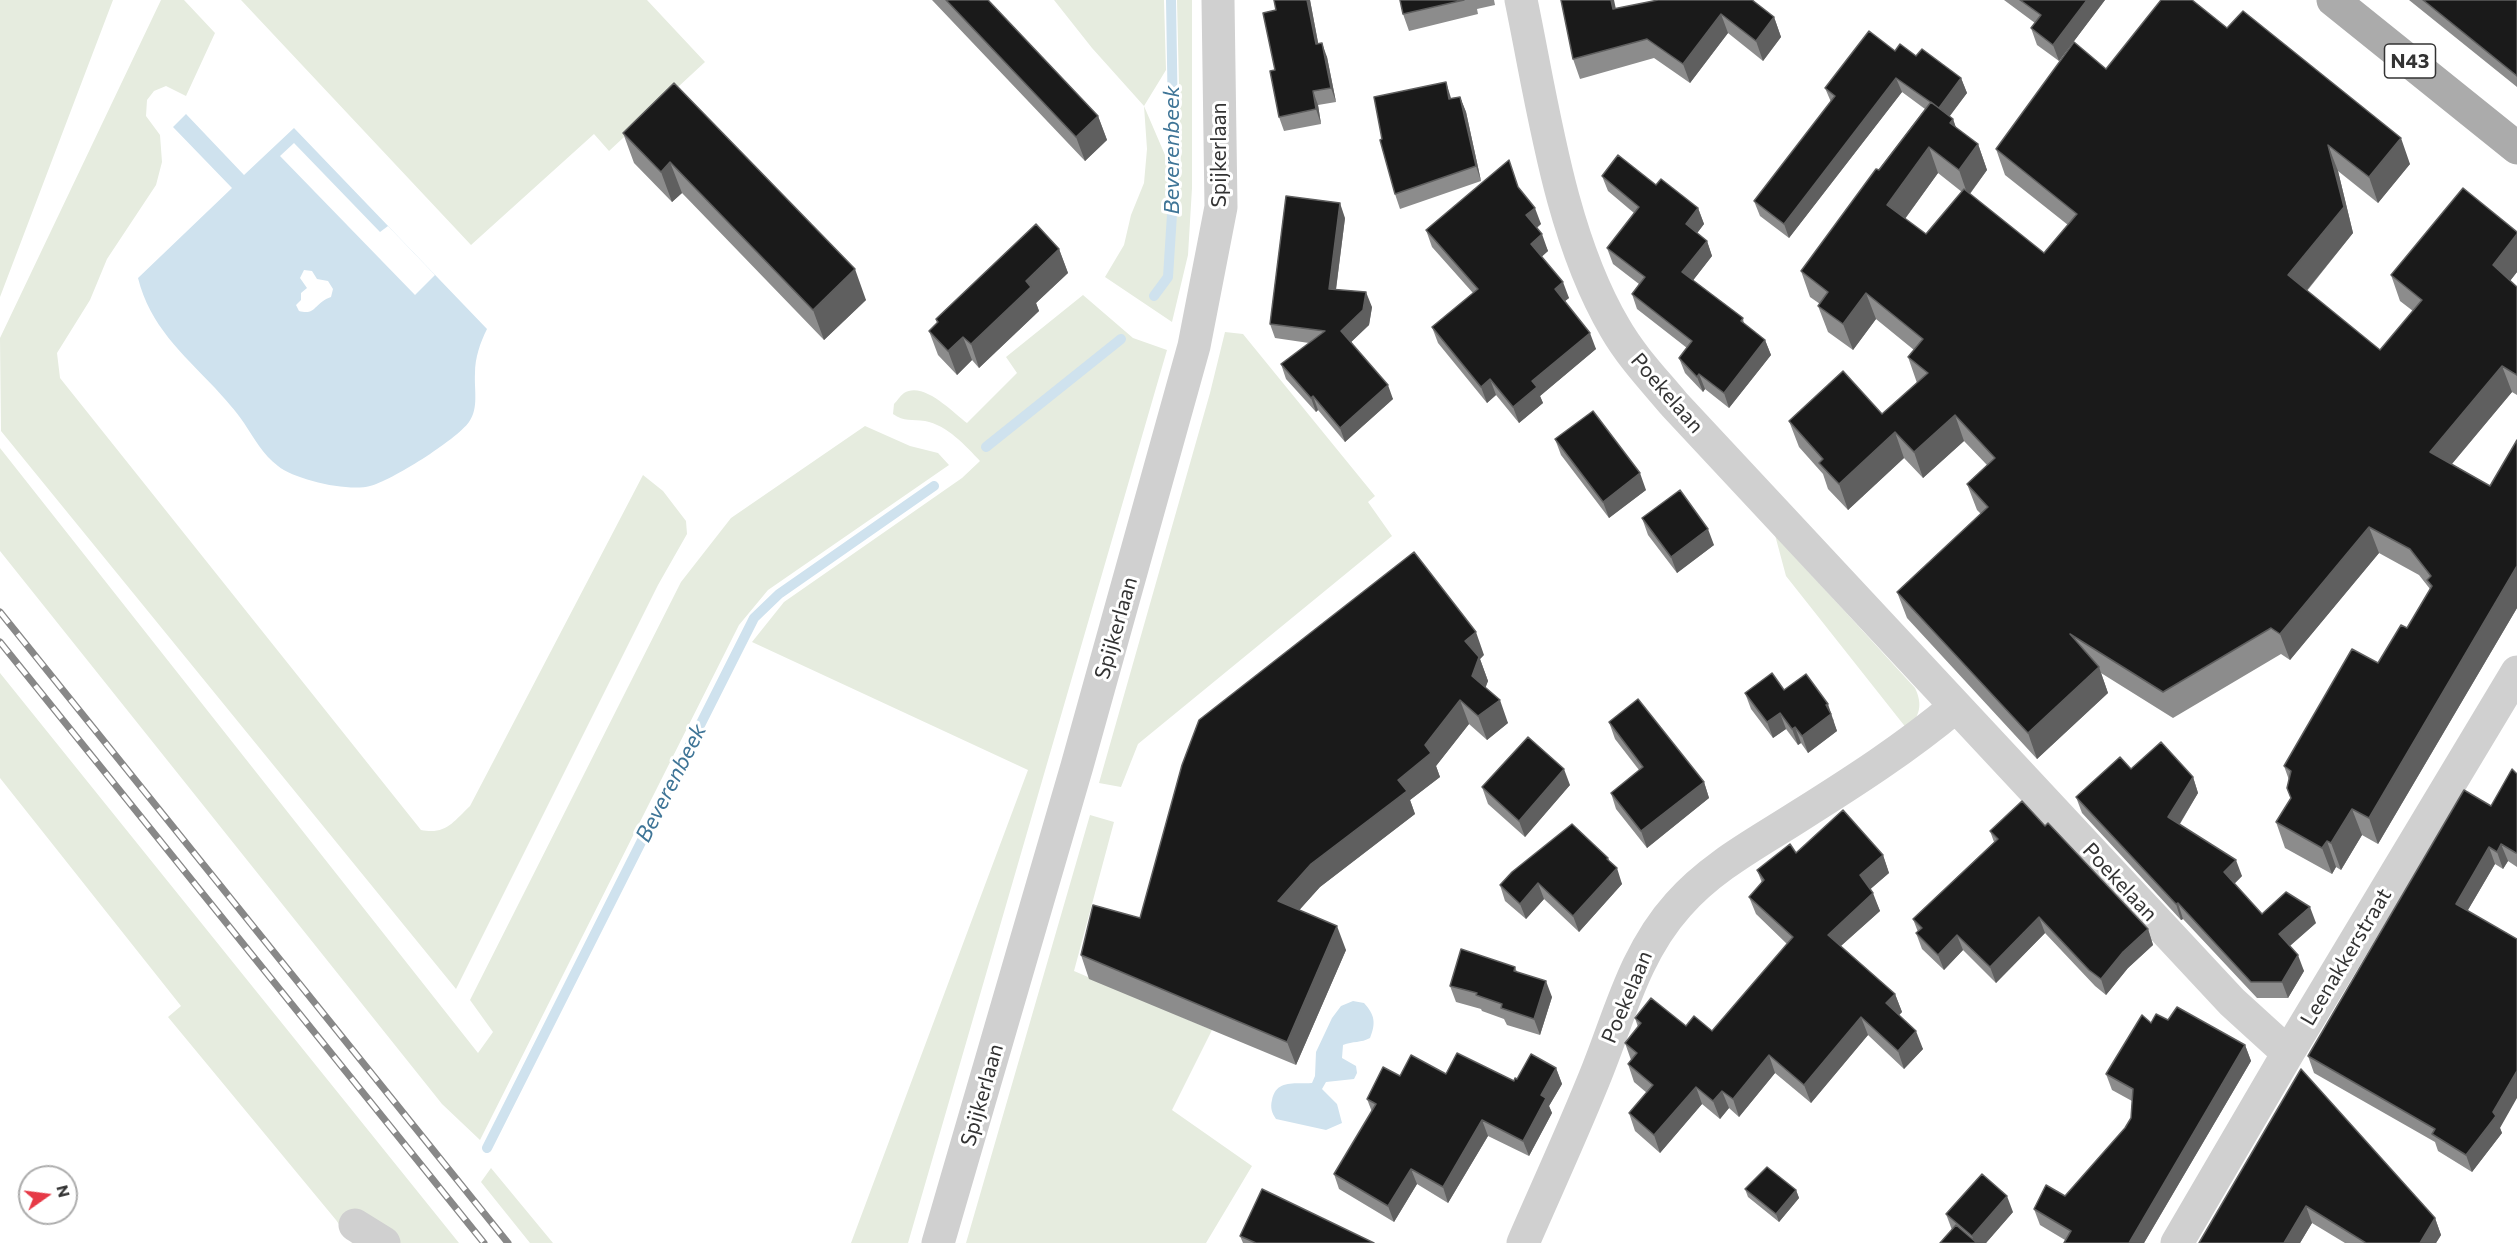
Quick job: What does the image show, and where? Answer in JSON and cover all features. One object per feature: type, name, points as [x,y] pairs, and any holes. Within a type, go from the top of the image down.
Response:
[{"type":"main road","name":"N43","points":[[2333,0],[2517,148]]},
{"type":"street","name":"Spijkerlaan","points":[[938,1243],[1077,766],[1194,346],[1221,207],[1218,0]]},
{"type":"street","name":"Poekelaan","points":[[1521,0],[1559,179],[1576,242],[1601,302],[1616,330],[1634,356],[1674,404],[1955,707],[2232,1002],[2288,1053]]},
{"type":"street","name":"Leenakkerstraat","points":[[2177,1243],[2288,1053],[2517,672]]},
{"type":"street","name":"Poekelaan","points":[[1523,1243],[1593,1083],[1630,982],[1652,940],[1678,904],[1710,874],[1862,776],[1917,738],[1955,707]]},
{"type":"street","points":[[355,1225],[384,1243]]},
{"type":"shaded area","points":[[0,0],[113,0],[0,297]]},
{"type":"shaded area","points":[[161,0],[184,0],[215,33],[186,96],[166,86],[154,91],[147,100],[146,116],[160,135],[162,162],[156,185],[107,259],[90,300],[57,353],[60,378],[421,830],[443,829],[454,822],[470,806],[643,475],[663,491],[686,521],[687,534],[658,585],[456,989],[1,431],[0,338]]},
{"type":"shaded area","points":[[241,0],[647,0],[705,62],[609,151],[594,134],[471,245]]},
{"type":"shaded area","points":[[1054,0],[1164,0],[1166,70],[1144,106],[1092,48]]},
{"type":"shaded area","points":[[1177,0],[1192,0],[1192,188],[1188,255],[1172,322],[1105,277],[1124,245],[1131,215],[1144,183],[1147,149],[1144,106],[1168,162],[1181,172]]},
{"type":"shaded area","points":[[1083,295],[1133,338],[1167,350],[908,1243],[851,1243],[1028,770],[752,642],[784,602],[962,478],[980,461],[956,437],[941,427],[925,421],[897,417],[893,414],[894,404],[901,396],[912,390],[920,391],[938,400],[967,423],[1017,373],[1006,357]]},
{"type":"shaded area","points":[[1225,332],[1243,334],[1375,496],[1368,502],[1392,536],[1138,744],[1121,787],[1099,783],[1210,393]]},
{"type":"shaded area","points":[[865,426],[910,446],[938,453],[949,465],[768,590],[739,625],[480,1140],[442,1104],[0,551],[0,448],[478,1053],[493,1032],[470,1000],[681,582],[731,518]]},
{"type":"shaded area","points":[[1775,535],[1915,688],[1919,710],[1915,720],[1907,729],[1786,576]]},
{"type":"shaded area","points":[[0,673],[459,1243],[352,1243],[336,1220],[168,1017],[181,1006],[0,778]]},
{"type":"shaded area","points":[[1090,815],[1114,822],[1074,971],[1212,1030],[1172,1110],[1252,1166],[1206,1243],[966,1243]]},
{"type":"shaded area","points":[[491,1168],[553,1243],[530,1243],[481,1182]]},
{"type":"water","points":[[186,114],[244,175],[294,128],[487,329],[476,362],[474,411],[462,430],[438,449],[407,468],[370,486],[349,487],[322,484],[286,471],[268,457],[234,410],[159,325],[150,311],[138,278],[232,188],[173,127]],"holes":[[[304,270],[312,271],[317,279],[328,281],[333,289],[331,297],[309,312],[299,311],[296,305],[301,300],[301,293],[307,288],[300,278]]]},
{"type":"water","points":[[1353,1001],[1364,1003],[1370,1011],[1374,1023],[1372,1033],[1367,1040],[1343,1045],[1342,1058],[1356,1066],[1357,1073],[1354,1079],[1326,1082],[1322,1089],[1337,1104],[1342,1123],[1326,1130],[1276,1119],[1271,1108],[1274,1093],[1287,1084],[1312,1083],[1315,1076],[1316,1052],[1332,1018],[1341,1006]]},
{"type":"pier","points":[[294,143],[380,232],[388,226],[435,275],[415,295],[280,156]]},
{"type":"building","points":[[946,0],[988,0],[1098,116],[1076,137]]},
{"type":"building","points":[[1274,0],[1307,0],[1316,44],[1322,43],[1331,88],[1313,91],[1316,109],[1279,117],[1270,71],[1275,70],[1263,13],[1276,10]]},
{"type":"building","points":[[1400,0],[1464,0],[1403,14]]},
{"type":"building","points":[[1561,0],[1611,0],[1613,9],[1658,0],[1752,0],[1774,17],[1756,41],[1721,14],[1683,64],[1647,39],[1573,59]]},
{"type":"building","points":[[2020,0],[2087,0],[2053,45],[2031,28],[2041,15]]},
{"type":"building","points":[[2161,0],[2192,0],[2227,28],[2243,11],[2401,138],[2369,177],[2328,145],[2344,207],[2288,275],[2380,350],[2422,300],[2391,275],[2463,188],[2517,232],[2493,265],[2517,287],[2517,375],[2502,366],[2430,452],[2490,486],[2517,440],[2517,566],[2369,818],[2352,809],[2331,843],[2327,841],[2322,848],[2276,822],[2291,798],[2287,788],[2291,771],[2284,766],[2352,649],[2378,663],[2401,625],[2407,628],[2432,586],[2427,580],[2431,576],[2410,549],[2369,527],[2280,634],[2271,628],[2163,692],[2070,634],[2099,667],[2028,733],[1897,592],[1988,507],[1967,484],[1995,458],[1955,415],[1914,452],[1895,432],[1839,484],[1819,463],[1823,459],[1789,421],[1843,371],[1882,414],[1928,373],[1908,357],[1923,339],[1866,293],[1843,324],[1818,306],[1828,292],[1801,271],[1876,169],[1879,170],[1931,102],[1953,119],[1950,123],[1978,144],[1959,170],[1929,147],[1887,205],[1926,234],[1964,189],[2044,253],[2077,214],[1996,149],[2074,42],[2106,69]]},
{"type":"building","points":[[2423,0],[2517,0],[2517,76]]},
{"type":"building","points":[[1869,31],[1895,51],[1900,44],[1916,56],[1922,49],[1961,78],[1939,108],[1896,78],[1784,224],[1754,201],[1835,96],[1825,88]]},
{"type":"building","points":[[1446,82],[1449,99],[1460,97],[1476,166],[1395,194],[1380,140],[1382,139],[1374,97]]},
{"type":"building","points":[[674,83],[855,269],[813,310],[670,162],[661,172],[623,133]]},
{"type":"building","points":[[1618,155],[1656,185],[1661,179],[1698,208],[1686,224],[1707,241],[1682,272],[1743,318],[1741,321],[1765,340],[1724,393],[1699,374],[1697,377],[1679,358],[1692,341],[1632,294],[1645,277],[1607,248],[1639,207],[1602,176]]},
{"type":"building","points":[[1509,160],[1518,187],[1535,208],[1526,215],[1542,234],[1531,244],[1563,282],[1555,289],[1590,333],[1532,381],[1537,387],[1513,407],[1490,379],[1481,387],[1432,327],[1478,289],[1426,230]]},
{"type":"building","points":[[1286,196],[1340,203],[1329,289],[1366,292],[1363,310],[1341,331],[1388,385],[1340,428],[1313,396],[1311,398],[1281,364],[1325,331],[1270,324]]},
{"type":"building","points":[[1036,224],[1059,249],[1026,281],[1031,287],[971,344],[963,337],[948,351],[929,331],[938,322],[936,319]]},
{"type":"building","points":[[1593,411],[1640,473],[1603,502],[1555,439]]},
{"type":"building","points":[[1680,490],[1708,529],[1671,557],[1642,518]]},
{"type":"building","points":[[1414,552],[1476,632],[1465,641],[1479,657],[1472,676],[1500,700],[1478,716],[1460,700],[1425,745],[1431,753],[1398,780],[1407,791],[1311,864],[1278,901],[1337,926],[1287,1042],[1081,955],[1093,905],[1140,918],[1182,765],[1199,720]]},
{"type":"building","points":[[1772,673],[1784,690],[1806,674],[1828,704],[1826,705],[1831,714],[1802,736],[1795,727],[1792,729],[1780,713],[1767,722],[1745,693]]},
{"type":"building","points":[[1638,699],[1704,782],[1641,831],[1611,793],[1643,767],[1609,722]]},
{"type":"building","points":[[1528,737],[1564,769],[1519,821],[1482,787]]},
{"type":"building","points":[[2161,742],[2193,777],[2168,817],[2236,860],[2224,872],[2262,914],[2286,892],[2310,907],[2279,934],[2298,955],[2282,982],[2251,982],[2076,797],[2120,757],[2131,769]]},
{"type":"building","points":[[2512,769],[2517,774],[2517,852],[2501,844],[2497,852],[2489,847],[2456,904],[2517,939],[2517,1071],[2493,1112],[2496,1116],[2466,1155],[2432,1134],[2435,1129],[2308,1056],[2464,790],[2491,806]]},
{"type":"building","points":[[2022,801],[2045,826],[2048,823],[2148,929],[2123,952],[2101,979],[2089,970],[2039,917],[1990,967],[1957,935],[1938,955],[1916,933],[1922,928],[1913,919],[1998,839],[1990,831]]},
{"type":"building","points":[[1843,810],[1883,855],[1860,875],[1873,893],[1828,935],[1895,994],[1886,1003],[1916,1031],[1898,1051],[1861,1017],[1804,1085],[1769,1055],[1733,1099],[1722,1091],[1713,1101],[1696,1087],[1654,1135],[1629,1113],[1653,1085],[1628,1064],[1637,1053],[1625,1043],[1641,1023],[1635,1018],[1651,998],[1686,1026],[1694,1016],[1712,1031],[1793,937],[1749,897],[1764,880],[1757,870],[1790,844],[1796,853]]},
{"type":"building","points":[[1572,824],[1617,868],[1573,916],[1538,883],[1520,904],[1500,885],[1512,872]]},
{"type":"building","points":[[1461,949],[1515,967],[1514,971],[1546,981],[1534,1019],[1501,1008],[1502,1004],[1476,995],[1477,993],[1450,986]]},
{"type":"building","points":[[2177,1007],[2245,1045],[2129,1243],[2064,1243],[2071,1231],[2034,1209],[2046,1185],[2065,1196],[2125,1128],[2131,1118],[2133,1089],[2106,1074],[2142,1015],[2151,1023],[2156,1014],[2168,1020]]},
{"type":"building","points":[[1457,1053],[1514,1081],[1531,1054],[1556,1068],[1541,1095],[1546,1098],[1523,1141],[1482,1120],[1443,1187],[1411,1169],[1388,1206],[1334,1174],[1376,1104],[1367,1099],[1383,1067],[1400,1076],[1411,1055],[1446,1074]]},
{"type":"building","points":[[2301,1069],[2435,1218],[2420,1243],[2366,1243],[2306,1206],[2284,1243],[2199,1243]]},
{"type":"building","points":[[1767,1167],[1796,1190],[1776,1214],[1745,1189]]},
{"type":"building","points":[[1982,1174],[2007,1196],[1972,1236],[1946,1214]]},
{"type":"building","points":[[1262,1189],[1374,1243],[1256,1243],[1240,1236]]},
{"type":"building","points":[[1956,1225],[1977,1243],[1940,1243]]},
{"type":"waterway","name":"Beverenbeek","points":[[1154,296],[1168,277],[1174,183],[1171,0]]},
{"type":"waterway","name":"Beverenbeek","points":[[986,447],[1121,339]]},
{"type":"waterway","name":"Beverenbeek","points":[[487,1148],[754,618],[779,594],[934,486]]},
{"type":"railway","points":[[0,612],[508,1243]]},
{"type":"railway","points":[[0,642],[484,1243]]}]
